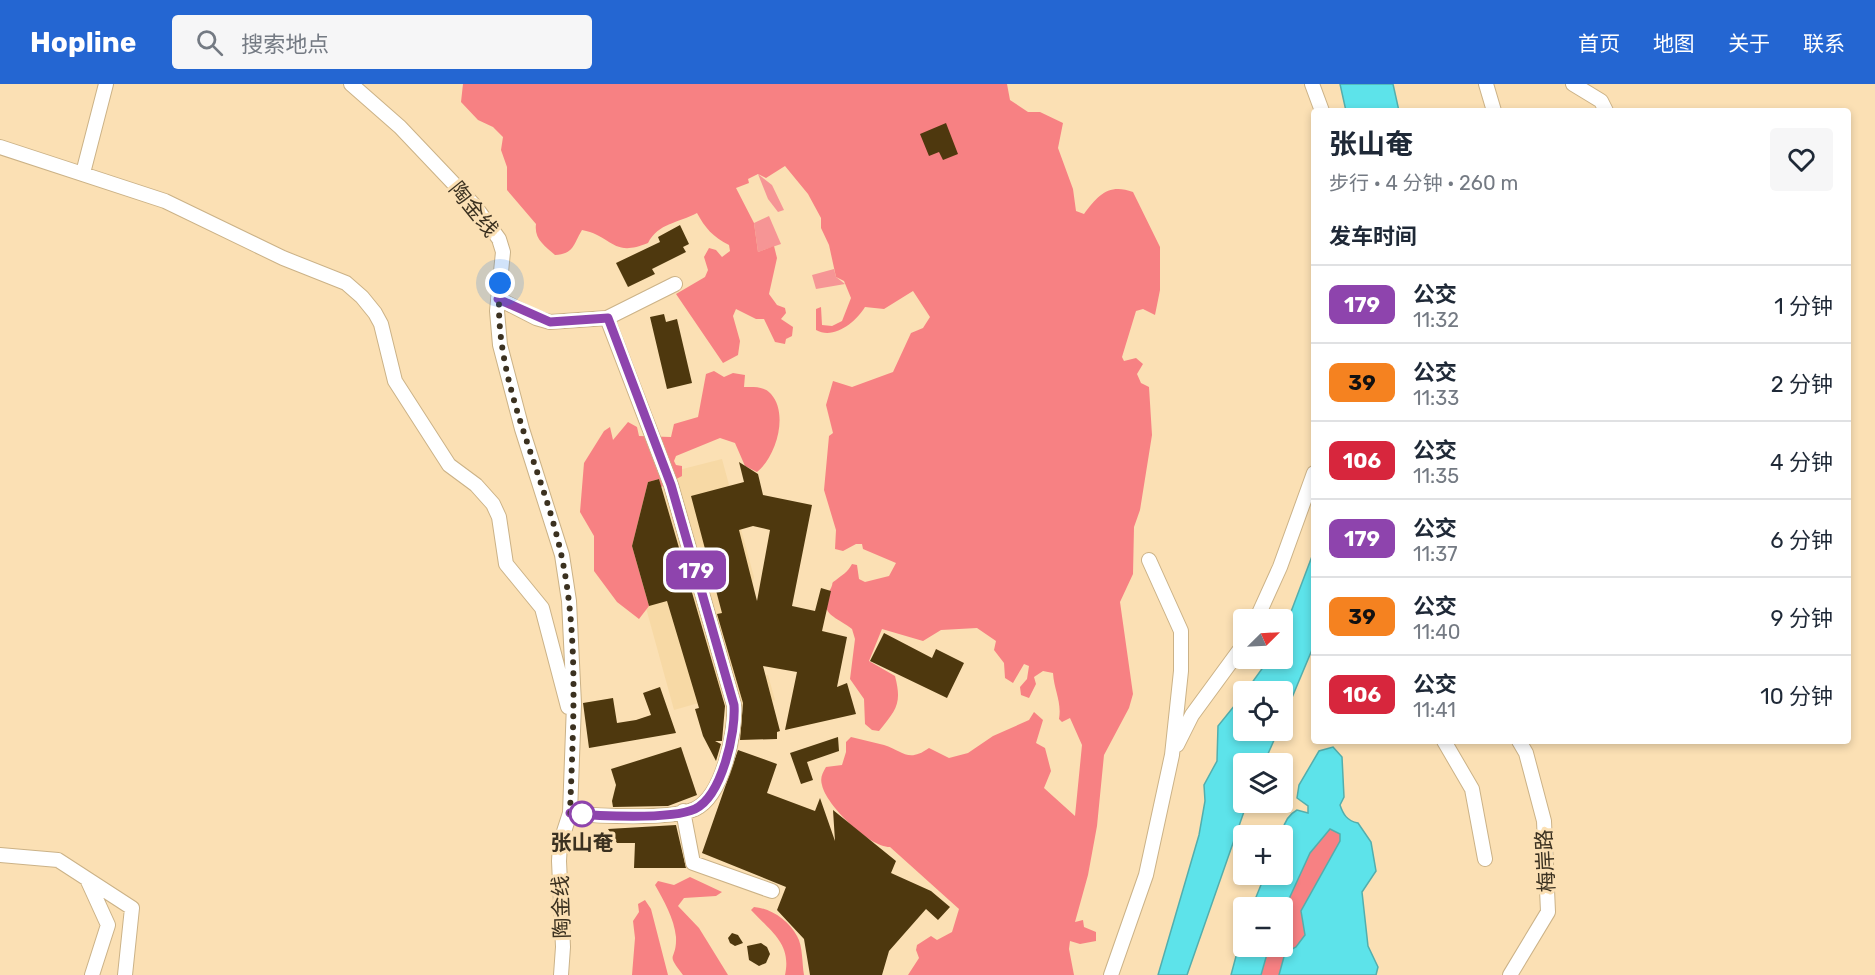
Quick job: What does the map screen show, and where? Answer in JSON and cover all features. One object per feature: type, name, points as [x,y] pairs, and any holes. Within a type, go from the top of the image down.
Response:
[{"type":"street","points":[[82,173],[106,84]]},
{"type":"street","name":"陶金线","points":[[351,84],[400,127],[475,206],[499,239],[503,252],[498,299],[500,345],[522,429],[562,555],[569,601],[573,724],[570,813],[560,844],[559,861],[561,975]]},
{"type":"street","points":[[1312,84],[1321,108]]},
{"type":"street","points":[[1486,84],[1493,108]]},
{"type":"street","points":[[1573,84],[1601,101],[1604,108]]},
{"type":"street","points":[[0,147],[165,201],[284,258],[346,283],[362,297],[381,324],[395,381],[449,465],[476,485],[493,504],[499,517],[506,564],[542,609],[573,724]]},
{"type":"street","points":[[498,299],[550,322],[608,318],[675,284]]},
{"type":"street","points":[[570,813],[643,815],[695,809],[710,795],[730,752],[735,724],[734,705],[671,485],[608,318]]},
{"type":"street","points":[[1261,609],[1280,567],[1311,481]]},
{"type":"street","points":[[1111,975],[1146,875],[1172,755],[1181,671],[1180,631],[1149,560]]},
{"type":"street","points":[[1172,755],[1192,715],[1233,659]]},
{"type":"street","points":[[1446,744],[1472,789],[1485,859]]},
{"type":"street","name":"梅岸路","points":[[1510,975],[1548,912],[1544,821],[1526,753],[1521,744]]},
{"type":"street","points":[[683,811],[693,863],[772,891]]},
{"type":"street","points":[[0,855],[58,860],[132,908],[125,975]]},
{"type":"street","points":[[58,860],[89,881],[108,925],[92,975]]},
{"type":"shaded area","points":[[463,84],[1007,84],[1010,100],[1028,112],[1040,112],[1063,123],[1058,148],[1073,189],[1076,211],[1084,214],[1099,196],[1111,190],[1133,192],[1160,247],[1160,290],[1155,315],[1143,309],[1136,311],[1122,357],[1124,361],[1136,358],[1143,364],[1137,374],[1141,383],[1149,387],[1152,435],[1140,510],[1134,527],[1133,574],[1120,602],[1133,694],[1129,708],[1104,755],[1097,826],[1088,875],[1075,922],[1083,920],[1084,927],[1096,932],[1096,941],[1080,944],[1070,941],[1069,949],[1074,975],[908,975],[919,958],[917,945],[931,936],[937,940],[952,932],[959,909],[890,847],[871,840],[850,824],[831,803],[822,785],[821,780],[826,767],[842,765],[846,742],[851,737],[884,745],[911,755],[916,755],[929,748],[949,758],[968,753],[993,736],[1029,720],[1034,712],[1043,720],[1036,743],[1045,748],[1051,771],[1044,788],[1075,816],[1082,745],[1070,718],[1062,722],[1059,719],[1053,673],[1043,671],[1034,677],[1036,684],[1029,698],[1021,695],[1020,687],[1027,679],[1029,666],[1024,664],[1013,683],[1005,678],[1004,663],[994,650],[996,641],[977,628],[941,630],[923,641],[882,629],[869,661],[895,676],[898,699],[894,711],[879,731],[872,730],[865,724],[864,699],[850,679],[855,639],[852,629],[833,617],[826,609],[827,597],[833,583],[852,564],[857,565],[859,579],[865,582],[889,576],[896,563],[863,549],[862,544],[856,544],[843,551],[835,549],[836,530],[824,490],[829,436],[833,433],[826,405],[833,381],[852,387],[893,372],[911,333],[923,328],[930,317],[913,291],[884,309],[865,307],[850,324],[837,331],[830,333],[816,330],[816,309],[821,307],[822,325],[832,326],[842,321],[851,298],[844,281],[836,277],[829,245],[821,228],[821,218],[808,194],[785,166],[766,178],[758,174],[748,179],[749,183],[736,188],[754,223],[758,252],[774,246],[777,258],[769,294],[777,305],[785,308],[786,313],[781,319],[793,327],[792,336],[786,339],[785,344],[775,342],[764,319],[756,319],[736,309],[733,316],[740,341],[738,355],[723,363],[676,294],[705,277],[708,270],[704,257],[709,248],[716,250],[722,257],[730,251],[729,245],[710,232],[697,213],[663,227],[652,236],[648,243],[636,247],[619,247],[582,230],[570,251],[555,255],[541,241],[537,234],[536,224],[507,190],[507,167],[501,150],[503,137],[493,127],[478,120],[461,102]]},
{"type":"shaded area","points":[[758,174],[772,185],[784,210],[778,212],[768,199]]},
{"type":"shaded area","points":[[769,216],[781,244],[758,252],[754,223]]},
{"type":"shaded area","points":[[834,269],[836,277],[845,284],[816,289],[812,275]]},
{"type":"shaded area","points":[[714,371],[724,377],[733,373],[745,375],[744,387],[762,388],[771,394],[779,413],[775,446],[757,472],[745,466],[735,443],[720,438],[676,456],[674,461],[676,465],[682,466],[682,476],[661,487],[659,479],[648,482],[632,546],[649,606],[639,619],[617,602],[594,571],[594,536],[580,512],[584,463],[604,431],[610,427],[613,440],[628,422],[637,427],[639,436],[671,437],[674,424],[698,417],[706,374]]},
{"type":"shaded area","points":[[722,459],[754,577],[746,607],[761,677],[768,675],[775,700],[728,713],[723,696],[674,710],[629,546],[643,479]]},
{"type":"shaded area","points":[[1330,829],[1340,834],[1341,841],[1301,911],[1305,935],[1293,949],[1293,897],[1290,897],[1310,853]]},
{"type":"shaded area","points":[[690,877],[722,892],[716,896],[684,898],[678,906],[699,928],[728,975],[683,975],[674,962],[675,930],[655,885],[658,881],[674,885]]},
{"type":"shaded area","points":[[645,900],[651,909],[668,975],[632,975],[635,938],[633,921],[639,912],[638,904]]},
{"type":"shaded area","points":[[754,907],[773,913],[794,930],[800,945],[804,975],[785,975],[785,954],[782,946],[772,931],[751,910]]},
{"type":"shaded area","points":[[1266,957],[1284,957],[1279,975],[1261,975]]},
{"type":"water","points":[[1340,84],[1393,84],[1398,108],[1345,108]]},
{"type":"water","points":[[1311,559],[1311,652],[1293,695],[1293,681],[1253,681],[1262,669],[1293,669],[1292,609]]},
{"type":"water","points":[[1233,707],[1233,741],[1274,741],[1268,753],[1233,753],[1233,813],[1244,813],[1239,825],[1233,825],[1233,843],[1187,975],[1158,975],[1199,835],[1205,801],[1204,785],[1217,761],[1218,726]]},
{"type":"water","points":[[1333,747],[1342,757],[1344,797],[1341,808],[1348,819],[1358,823],[1371,842],[1376,871],[1362,892],[1368,946],[1378,967],[1376,975],[1279,975],[1284,957],[1293,957],[1293,949],[1305,935],[1301,911],[1340,841],[1340,834],[1330,829],[1310,853],[1290,897],[1256,897],[1261,885],[1293,885],[1293,825],[1284,825],[1290,815],[1297,810],[1308,813],[1308,806],[1297,798],[1299,785],[1319,751]]},
{"type":"water","points":[[1236,957],[1266,957],[1261,975],[1231,975]]},
{"type":"building","points":[[946,123],[958,154],[943,160],[939,152],[929,156],[920,134]]},
{"type":"building","points":[[680,225],[689,244],[683,247],[686,252],[652,269],[655,274],[628,287],[616,263],[660,242],[658,237]]},
{"type":"building","points":[[664,314],[666,322],[677,319],[692,383],[667,389],[650,317]]},
{"type":"building","points":[[739,462],[758,474],[763,495],[812,505],[792,606],[815,611],[821,588],[831,591],[822,631],[847,637],[837,687],[847,683],[856,714],[785,730],[797,672],[763,666],[780,731],[777,732],[777,739],[740,740],[743,703],[717,614],[722,613],[691,496],[744,482]],"holes":[[[753,526],[770,530],[757,601],[739,530]]]},
{"type":"building","points":[[659,479],[725,706],[722,741],[715,741],[721,744],[716,761],[703,736],[695,709],[699,708],[667,601],[649,606],[632,546],[648,482]]},
{"type":"building","points":[[884,633],[932,658],[936,649],[964,663],[947,698],[870,661]]},
{"type":"building","points":[[660,687],[676,733],[589,748],[583,703],[613,698],[617,723],[636,720],[651,715],[643,693]]},
{"type":"building","points":[[838,737],[839,751],[807,762],[813,780],[801,784],[790,753]]},
{"type":"building","points":[[681,747],[697,795],[668,806],[613,807],[612,801],[616,785],[611,769]]},
{"type":"building","points":[[738,750],[777,764],[767,793],[815,811],[820,798],[835,841],[833,810],[896,861],[891,873],[931,891],[950,907],[938,920],[926,909],[889,951],[882,975],[810,975],[804,939],[777,910],[786,887],[702,853]]},
{"type":"building","points":[[676,825],[686,868],[634,868],[635,843],[617,843],[608,829]]},
{"type":"building","points":[[732,933],[738,935],[743,943],[735,946],[730,943],[728,938]]},
{"type":"building","points":[[761,943],[767,947],[770,954],[766,963],[759,966],[749,960],[747,946]]},
{"type":"bus line","name":"179","points":[[498,299],[536,318],[550,322],[608,318],[671,485],[734,705],[735,724],[730,752],[710,795],[695,809],[643,815],[570,813]]},
{"type":"place","name":"张山奄","points":[[582,814]]},
{"type":"route","points":[[500,283],[497,311],[500,345],[522,429],[562,555],[569,601],[574,704],[570,813],[582,814]]}]
